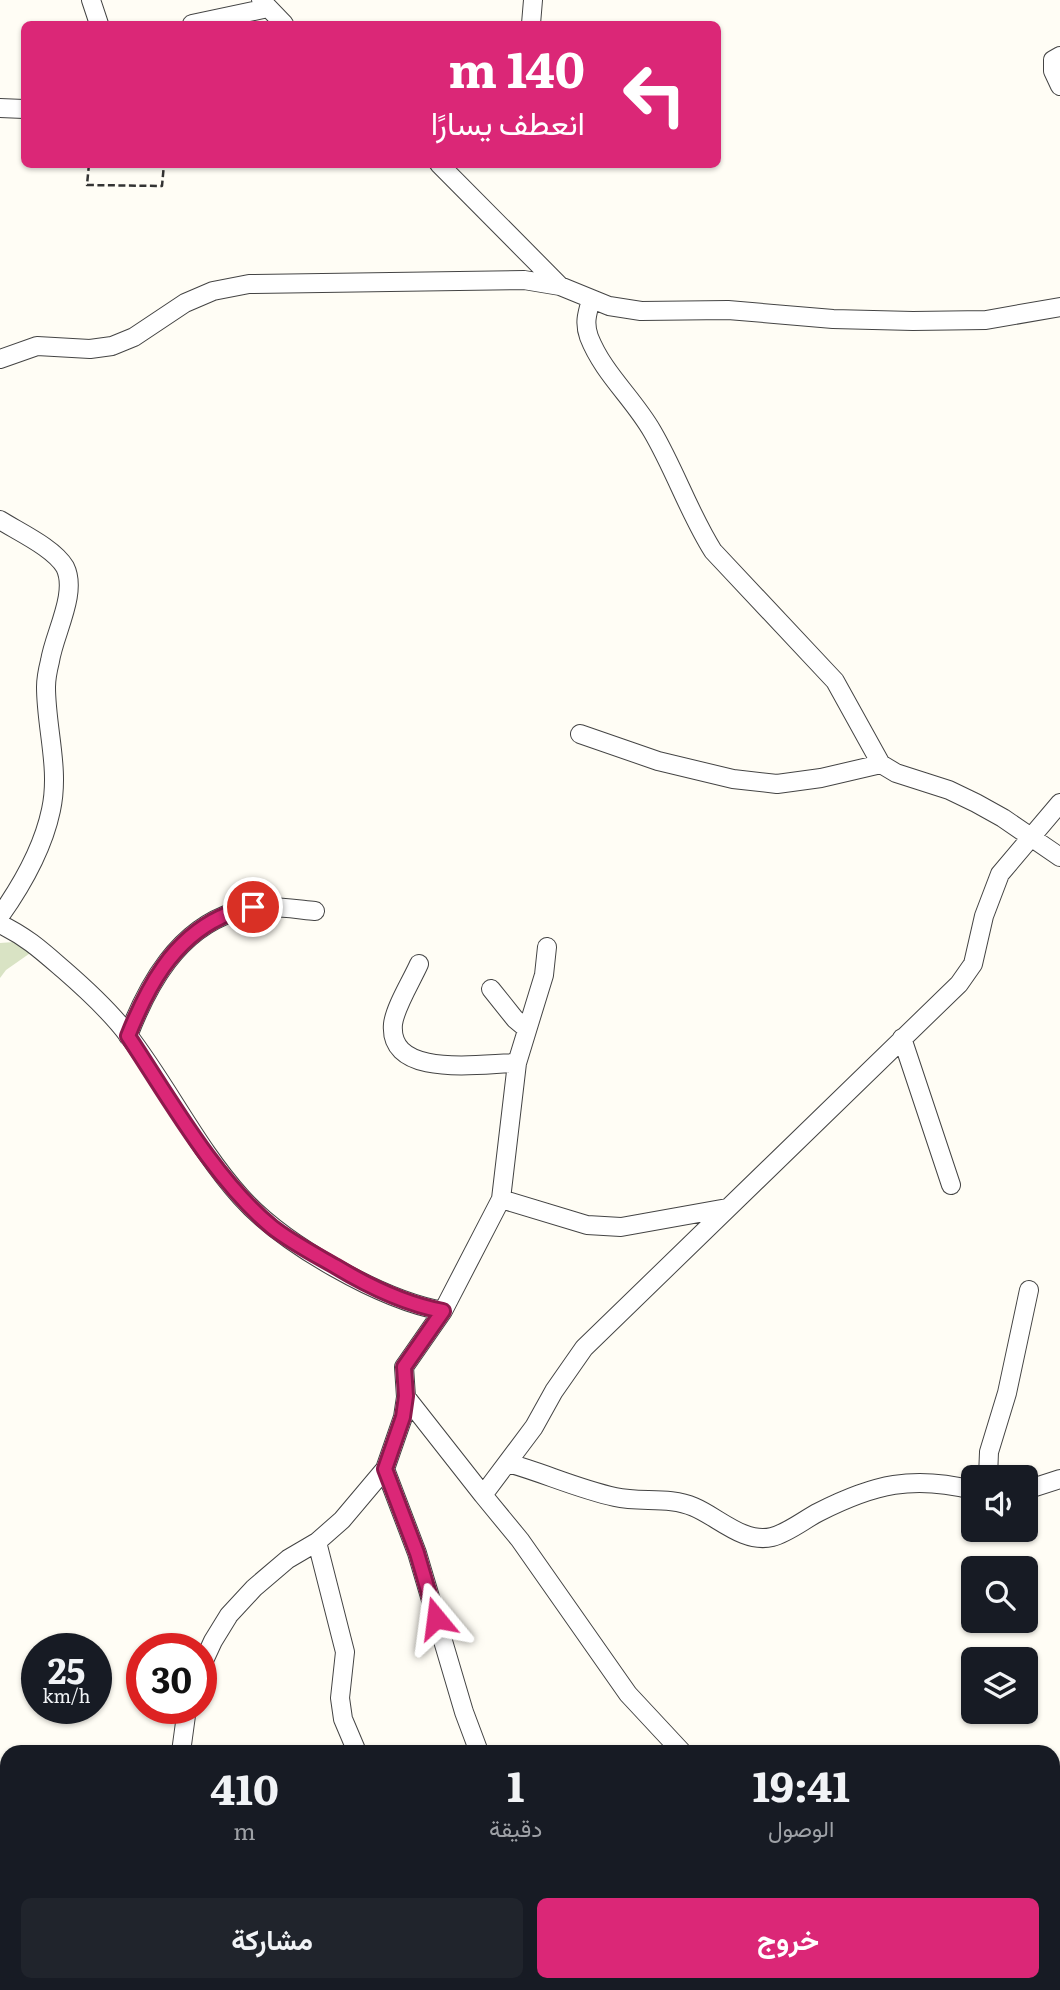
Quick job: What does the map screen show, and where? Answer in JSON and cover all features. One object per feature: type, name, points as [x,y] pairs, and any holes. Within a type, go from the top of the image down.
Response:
[{"type":"street","points":[[90,0],[98,21]]},
{"type":"street","points":[[531,21],[533,0]]},
{"type":"street","points":[[203,21],[264,4],[281,21]]},
{"type":"street","points":[[1060,56],[1054,60],[1053,71],[1060,86]]},
{"type":"street","points":[[0,108],[21,109]]},
{"type":"street","points":[[443,168],[560,286]]},
{"type":"street","points":[[0,359],[37,346],[90,349],[113,346],[134,337],[186,303],[213,291],[248,284],[524,280],[560,286],[609,306],[640,311],[728,310],[833,319],[986,320],[1060,307]]},
{"type":"street","points":[[591,300],[585,321],[601,361],[653,433],[698,527],[713,551],[835,681],[881,764],[895,772],[949,790],[1003,818],[1060,857]]},
{"type":"street","points":[[0,520],[59,559],[66,569],[68,595],[51,653],[46,686],[55,768],[51,810],[19,890],[0,916]]},
{"type":"street","points":[[580,734],[670,764],[733,779],[777,784],[855,772],[881,764]]},
{"type":"street","points":[[483,1495],[508,1463],[584,1348],[959,984],[973,964],[984,916],[1000,873],[1060,803]]},
{"type":"street","points":[[128,1036],[139,1008],[163,966],[200,929],[223,916],[253,907],[315,911]]},
{"type":"street","points":[[0,924],[23,935],[109,1013],[128,1036],[240,1197],[273,1228],[359,1281],[420,1307],[443,1311]]},
{"type":"street","points":[[217,1634],[229,1615],[254,1588],[288,1559],[317,1542],[342,1520],[385,1469],[403,1417],[406,1396],[404,1367],[443,1311],[501,1199],[517,1063],[544,975],[547,947]]},
{"type":"street","points":[[419,964],[393,1023],[394,1043],[406,1056],[426,1063],[517,1063]]},
{"type":"street","points":[[491,989],[515,1019],[527,1029]]},
{"type":"street","points":[[902,1038],[951,1185]]},
{"type":"street","points":[[501,1199],[587,1225],[621,1227],[727,1208]]},
{"type":"street","points":[[988,1465],[989,1452],[1007,1393],[1029,1290]]},
{"type":"street","points":[[406,1396],[520,1539],[628,1694],[675,1745]]},
{"type":"street","points":[[508,1463],[618,1498],[678,1502],[696,1507],[753,1537],[772,1537],[822,1510],[864,1492],[907,1481],[961,1487]]},
{"type":"street","points":[[385,1469],[417,1553],[476,1745]]},
{"type":"street","points":[[1038,1486],[1060,1479]]},
{"type":"street","points":[[317,1542],[345,1652],[340,1698],[343,1719],[354,1745]]},
{"type":"street","points":[[182,1745],[185,1724]]},
{"type":"path","points":[[89,168],[87,185],[135,187],[162,186],[164,168]]},
{"type":"green space","points":[[28,941],[36,949],[6,970],[0,978],[0,943]]},
{"type":"route","points":[[253,907],[223,916],[200,929],[181,946],[150,986],[128,1036],[240,1197],[273,1228],[359,1281],[420,1307],[443,1311],[404,1367],[406,1396],[403,1417],[385,1469],[417,1553],[436,1618]]}]
